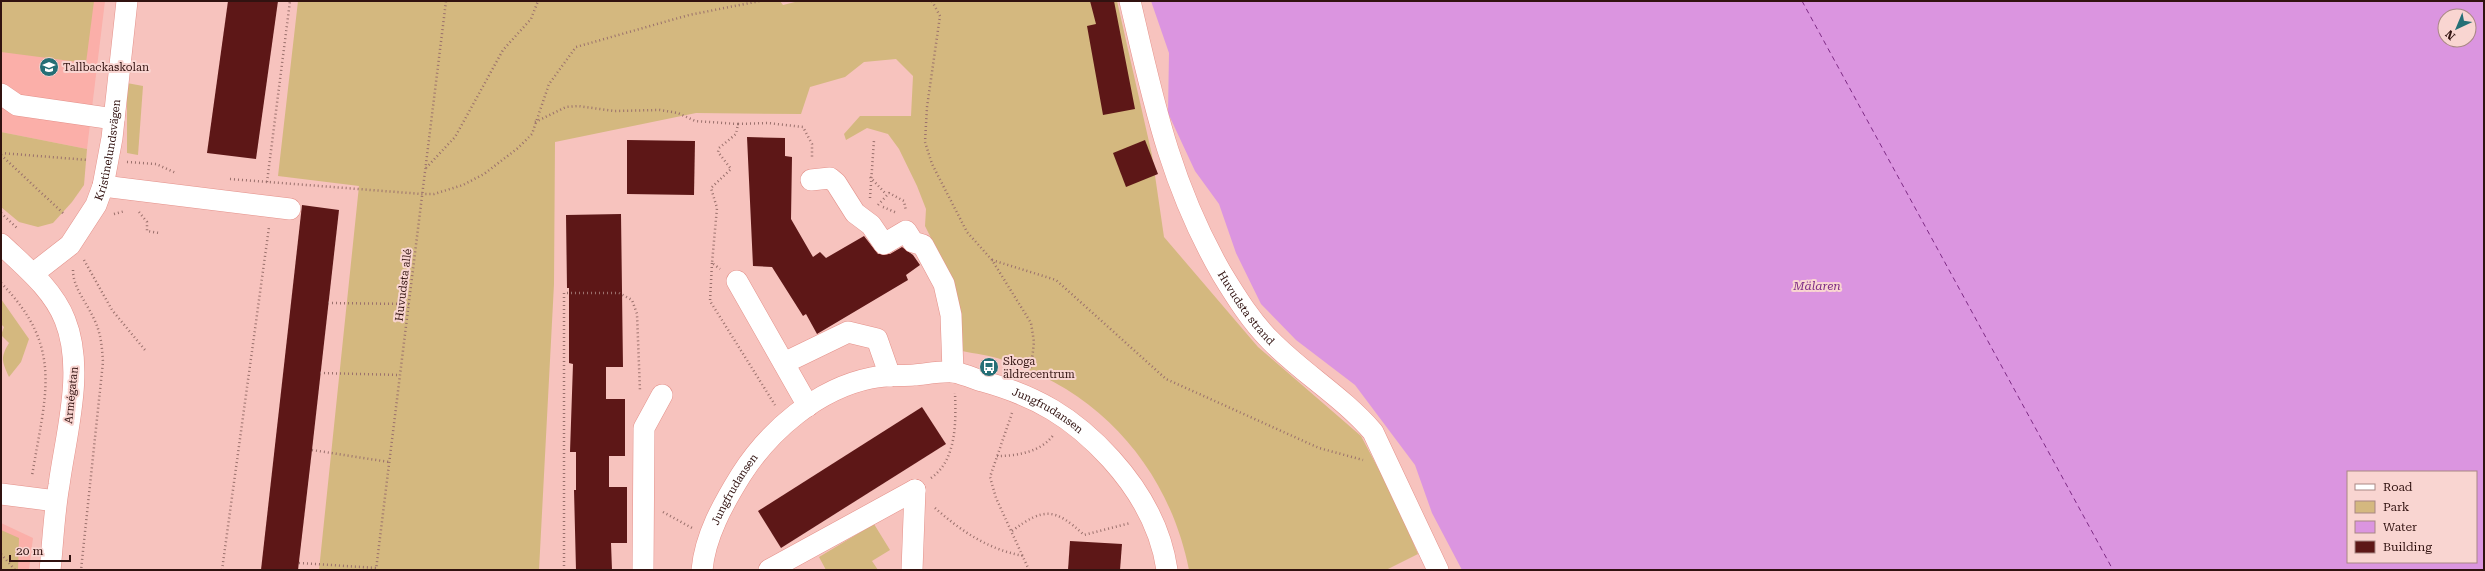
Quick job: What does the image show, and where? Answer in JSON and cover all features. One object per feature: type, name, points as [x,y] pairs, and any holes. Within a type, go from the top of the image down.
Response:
[{"type":"street","name":"Kristinelundsvägen","points":[[34,273],[70,245],[96,205],[103,186],[109,161],[127,1]]},
{"type":"street","name":"Huvudsta strand","points":[[1130,1],[1161,134],[1186,205],[1208,250],[1233,292],[1270,340],[1358,414],[1373,432],[1438,570]]},
{"type":"street","points":[[1,94],[18,105],[114,119]]},
{"type":"street","points":[[811,180],[830,178],[836,183],[855,212],[871,224],[884,244],[906,231],[913,242],[923,245],[944,284],[950,308],[954,381]]},
{"type":"street","points":[[103,186],[281,208]]},
{"type":"street","name":"Armégatan","points":[[1,244],[34,273],[65,318],[72,343],[75,371],[56,501],[50,570]]},
{"type":"street","points":[[737,281],[808,406]]},
{"type":"street","points":[[784,363],[848,332],[877,339],[890,376]]},
{"type":"street","name":"Jungfrudansen","points":[[702,570],[712,529],[728,495],[751,460],[788,420],[836,389],[870,378],[890,376],[1002,386],[1043,402],[1066,418],[1099,446],[1130,481],[1152,518],[1167,570]]},
{"type":"street","points":[[642,570],[644,428],[662,395]]},
{"type":"street","points":[[769,570],[915,490]]},
{"type":"street","points":[[912,570],[915,490]]},
{"type":"street","points":[[1,494],[56,501]]},
{"type":"path","points":[[267,182],[290,1]]},
{"type":"path","name":"Huvudsta allé","points":[[376,569],[446,1]]},
{"type":"path","points":[[426,168],[455,137],[503,50],[531,19],[538,1]]},
{"type":"path","points":[[222,178],[422,194],[434,194],[463,185],[484,174],[518,148],[532,134],[549,84],[576,47],[689,15],[760,1]]},
{"type":"path","points":[[932,1],[940,16],[927,107],[925,142],[932,164],[967,232],[992,260],[1031,323],[1034,342],[1031,368]]},
{"type":"path","points":[[536,122],[566,107],[578,106],[614,111],[660,110],[678,113],[695,121],[738,124],[768,123],[803,127],[812,144],[811,180]]},
{"type":"path","points":[[738,124],[736,134],[719,148],[718,152],[731,169],[711,188],[717,208],[710,301],[777,409]]},
{"type":"path","points":[[870,203],[870,178],[874,140]]},
{"type":"path","points":[[1,154],[156,164],[178,173]]},
{"type":"path","points":[[1,154],[80,230]]},
{"type":"path","points":[[870,178],[886,194],[895,194],[904,201],[907,210],[905,215]]},
{"type":"path","points":[[877,207],[886,194]]},
{"type":"path","points":[[222,570],[281,208]]},
{"type":"path","points":[[109,218],[118,212],[129,210]]},
{"type":"path","points":[[133,210],[143,216],[147,222],[147,231],[159,233]]},
{"type":"path","points":[[1,213],[20,232]]},
{"type":"path","points":[[83,259],[112,310],[145,350]]},
{"type":"path","points":[[992,260],[1056,280],[1166,379],[1319,448],[1390,468]]},
{"type":"path","points":[[712,264],[737,281]]},
{"type":"path","points":[[73,267],[74,281],[97,327],[102,342],[103,362],[80,570]]},
{"type":"path","points":[[1,282],[23,309],[37,330],[44,348],[46,385],[32,476]]},
{"type":"path","points":[[564,570],[564,293],[619,293],[632,300],[637,314],[641,397]]},
{"type":"path","points":[[328,303],[409,304]]},
{"type":"path","points":[[320,373],[400,375]]},
{"type":"path","points":[[954,381],[962,391]]},
{"type":"path","points":[[954,381],[956,424],[942,471],[915,490],[974,539],[1008,553],[1024,556]]},
{"type":"path","points":[[1013,411],[990,477],[996,498],[1024,556],[1029,570]]},
{"type":"path","points":[[1049,428],[1061,436]]},
{"type":"path","points":[[997,456],[1012,456],[1029,452],[1050,440],[1055,432]]},
{"type":"path","points":[[312,450],[389,462]]},
{"type":"path","points":[[642,500],[693,529]]},
{"type":"path","points":[[1012,531],[1027,520],[1046,513],[1066,517],[1084,534],[1137,521]]},
{"type":"path","points":[[1,554],[15,570]]},
{"type":"path","points":[[299,563],[376,569]]},
{"type":"shaded area","name":"Tallbackaskolan","points":[[1,1],[105,1],[87,149],[1,132]]},
{"type":"shaded area","points":[[1,523],[33,538],[29,570],[1,570]]},
{"type":"green space","points":[[1,1],[94,1],[86,63],[1,52]]},
{"type":"green space","points":[[298,1],[780,1],[783,5],[799,1],[1117,1],[1152,155],[1164,237],[1258,347],[1361,436],[1394,498],[1418,554],[1386,570],[1189,570],[1179,533],[1165,499],[1147,468],[1125,439],[1100,414],[1071,392],[1038,374],[998,358],[962,351],[950,276],[925,226],[926,209],[917,186],[899,149],[888,134],[867,128],[846,140],[844,134],[860,116],[911,116],[913,76],[896,59],[864,62],[845,77],[810,87],[801,114],[696,113],[555,142],[554,284],[539,570],[319,570],[359,186],[278,176]]},
{"type":"green space","points":[[127,83],[143,86],[138,155],[127,153]]},
{"type":"green space","points":[[1,132],[87,149],[84,185],[72,202],[53,223],[38,227],[19,222],[1,207]]},
{"type":"green space","points":[[1,299],[29,339],[21,362],[9,377],[3,360],[4,352],[9,343],[1,335],[4,327],[1,324]]},
{"type":"green space","points":[[874,524],[890,550],[872,561],[878,570],[826,570],[819,557]]},
{"type":"green space","points":[[1,530],[19,538],[18,570],[1,570]]},
{"type":"water","name":"Mälaren","points":[[1151,1],[2484,1],[2484,570],[1462,570],[1432,513],[1415,465],[1355,385],[1296,340],[1261,304],[1236,253],[1219,204],[1195,171],[1168,113],[1169,53]]},
{"type":"building","points":[[228,1],[278,1],[256,159],[207,153]]},
{"type":"building","points":[[1090,1],[1114,1],[1135,109],[1103,115],[1087,26],[1096,24]]},
{"type":"building","points":[[747,137],[785,138],[785,156],[792,157],[791,219],[813,257],[820,252],[826,258],[864,236],[878,254],[890,254],[902,247],[913,255],[920,265],[906,275],[908,280],[817,334],[806,314],[803,316],[772,267],[753,266]]},
{"type":"building","points":[[627,140],[695,141],[694,195],[627,194]]},
{"type":"building","points":[[1145,140],[1158,174],[1126,187],[1113,153]]},
{"type":"building","points":[[302,205],[339,210],[298,570],[261,570]]},
{"type":"building","points":[[621,214],[623,367],[606,367],[606,399],[625,399],[625,456],[609,456],[609,487],[627,487],[627,543],[611,543],[612,570],[576,570],[574,490],[576,490],[576,452],[570,452],[573,364],[569,363],[569,288],[567,288],[566,215]]},
{"type":"building","points":[[922,407],[946,444],[781,548],[758,511]]},
{"type":"building","points":[[1070,541],[1122,544],[1120,570],[1068,570]]},
{"type":"ferry route","points":[[1802,1],[2113,570]]},
{"type":"place","name":"Tallbackaskolan","points":[[49,67]]},
{"type":"place","name":"Skoga äldrecentrum","points":[[989,367]]}]
